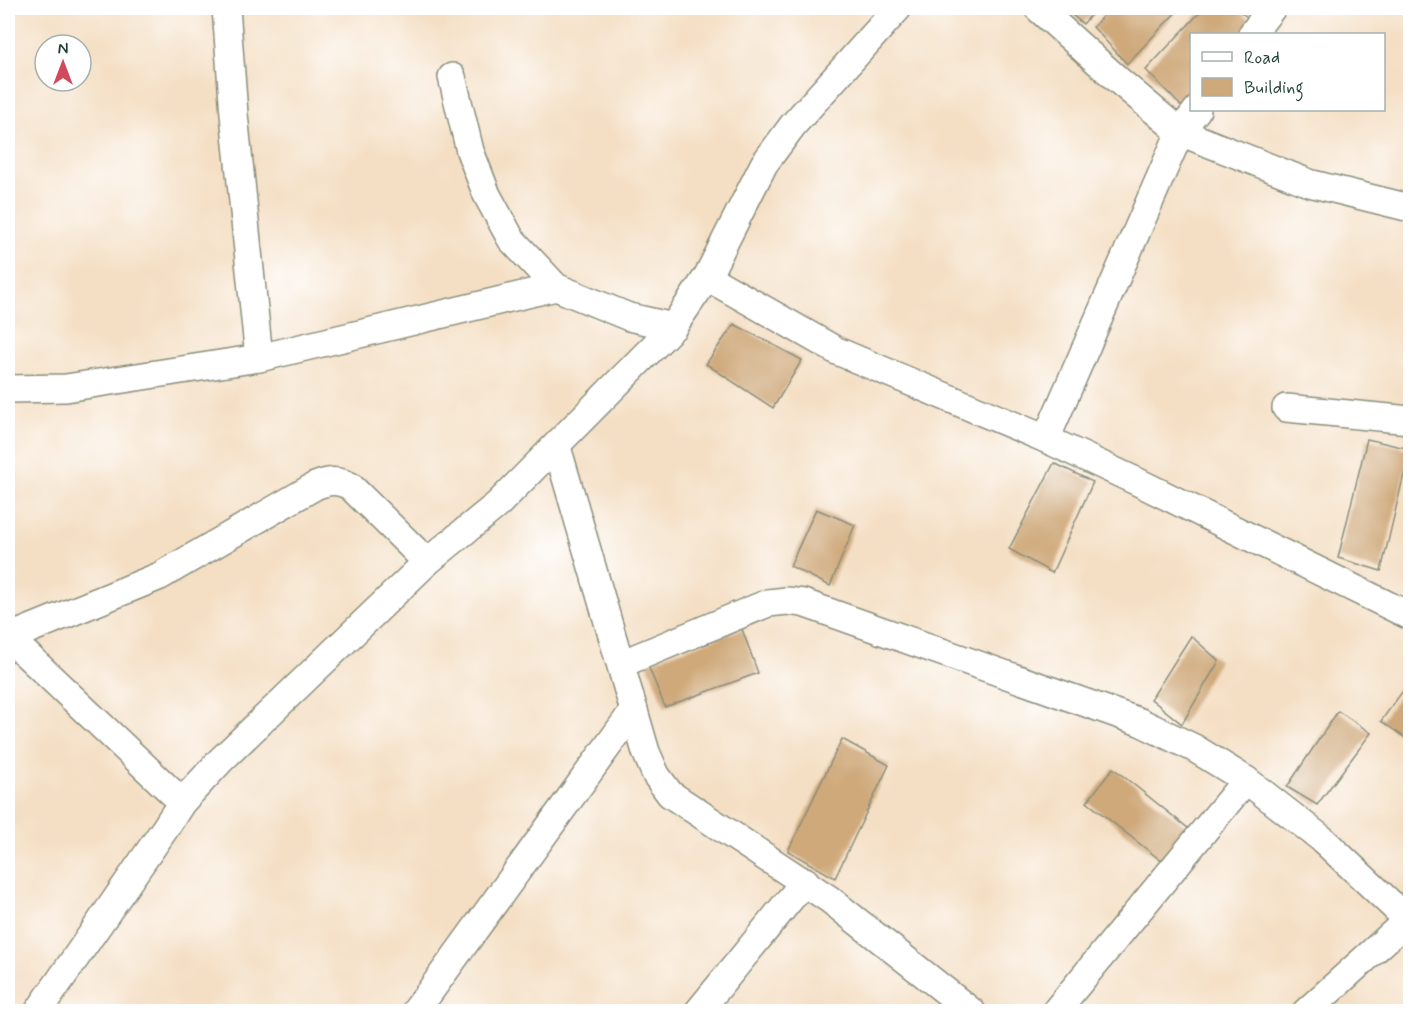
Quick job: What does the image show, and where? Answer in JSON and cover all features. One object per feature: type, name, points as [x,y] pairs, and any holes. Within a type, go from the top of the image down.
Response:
[{"type":"street","points":[[226,8],[234,114],[259,358]]},
{"type":"street","points":[[38,1011],[182,802],[221,760],[427,562],[498,504],[557,447],[673,327],[707,278],[764,164],[793,125],[898,8]]},
{"type":"street","points":[[1038,8],[1180,132],[1309,183],[1410,208]]},
{"type":"street","points":[[1253,33],[1272,8]]},
{"type":"street","points":[[452,77],[470,151],[487,195],[511,239],[556,287],[629,317],[673,327]]},
{"type":"street","points":[[1046,440],[1180,132],[1196,111]]},
{"type":"street","points":[[707,278],[837,351],[1138,482],[1410,616]]},
{"type":"street","points":[[8,389],[66,388],[259,358],[556,287]]},
{"type":"street","points":[[1286,408],[1410,420]]},
{"type":"street","points":[[557,447],[646,752],[656,775],[670,794],[805,881],[972,1011]]},
{"type":"street","points":[[182,802],[8,638],[160,576],[315,486],[330,481],[340,481],[350,486],[427,562]]},
{"type":"street","points":[[621,664],[768,603],[787,601],[803,603],[1140,722],[1194,748],[1246,780],[1322,839],[1409,919],[1306,1011]]},
{"type":"street","points":[[415,1011],[634,710]]},
{"type":"street","points":[[1055,1011],[1246,780]]},
{"type":"street","points":[[698,1011],[805,881]]},
{"type":"building","points":[[1064,8],[1097,8],[1083,24]]},
{"type":"building","points":[[1110,8],[1180,8],[1127,64],[1093,27]]},
{"type":"building","points":[[1204,8],[1235,8],[1251,20],[1242,33],[1190,33],[1190,106],[1186,111],[1146,70]]},
{"type":"building","points":[[734,324],[802,360],[773,408],[706,364]]},
{"type":"building","points":[[1367,439],[1410,449],[1381,571],[1338,558]]},
{"type":"building","points":[[1054,463],[1093,482],[1052,573],[1009,549]]},
{"type":"building","points":[[816,509],[855,525],[830,586],[790,566]]},
{"type":"building","points":[[742,629],[758,673],[665,707],[647,663]]},
{"type":"building","points":[[1191,636],[1219,661],[1182,724],[1151,699]]},
{"type":"building","points":[[1410,681],[1410,741],[1381,721]]},
{"type":"building","points":[[1338,711],[1371,733],[1317,805],[1287,787]]},
{"type":"building","points":[[842,739],[889,765],[835,878],[788,851]]},
{"type":"building","points":[[1113,768],[1189,829],[1164,863],[1087,802]]}]
